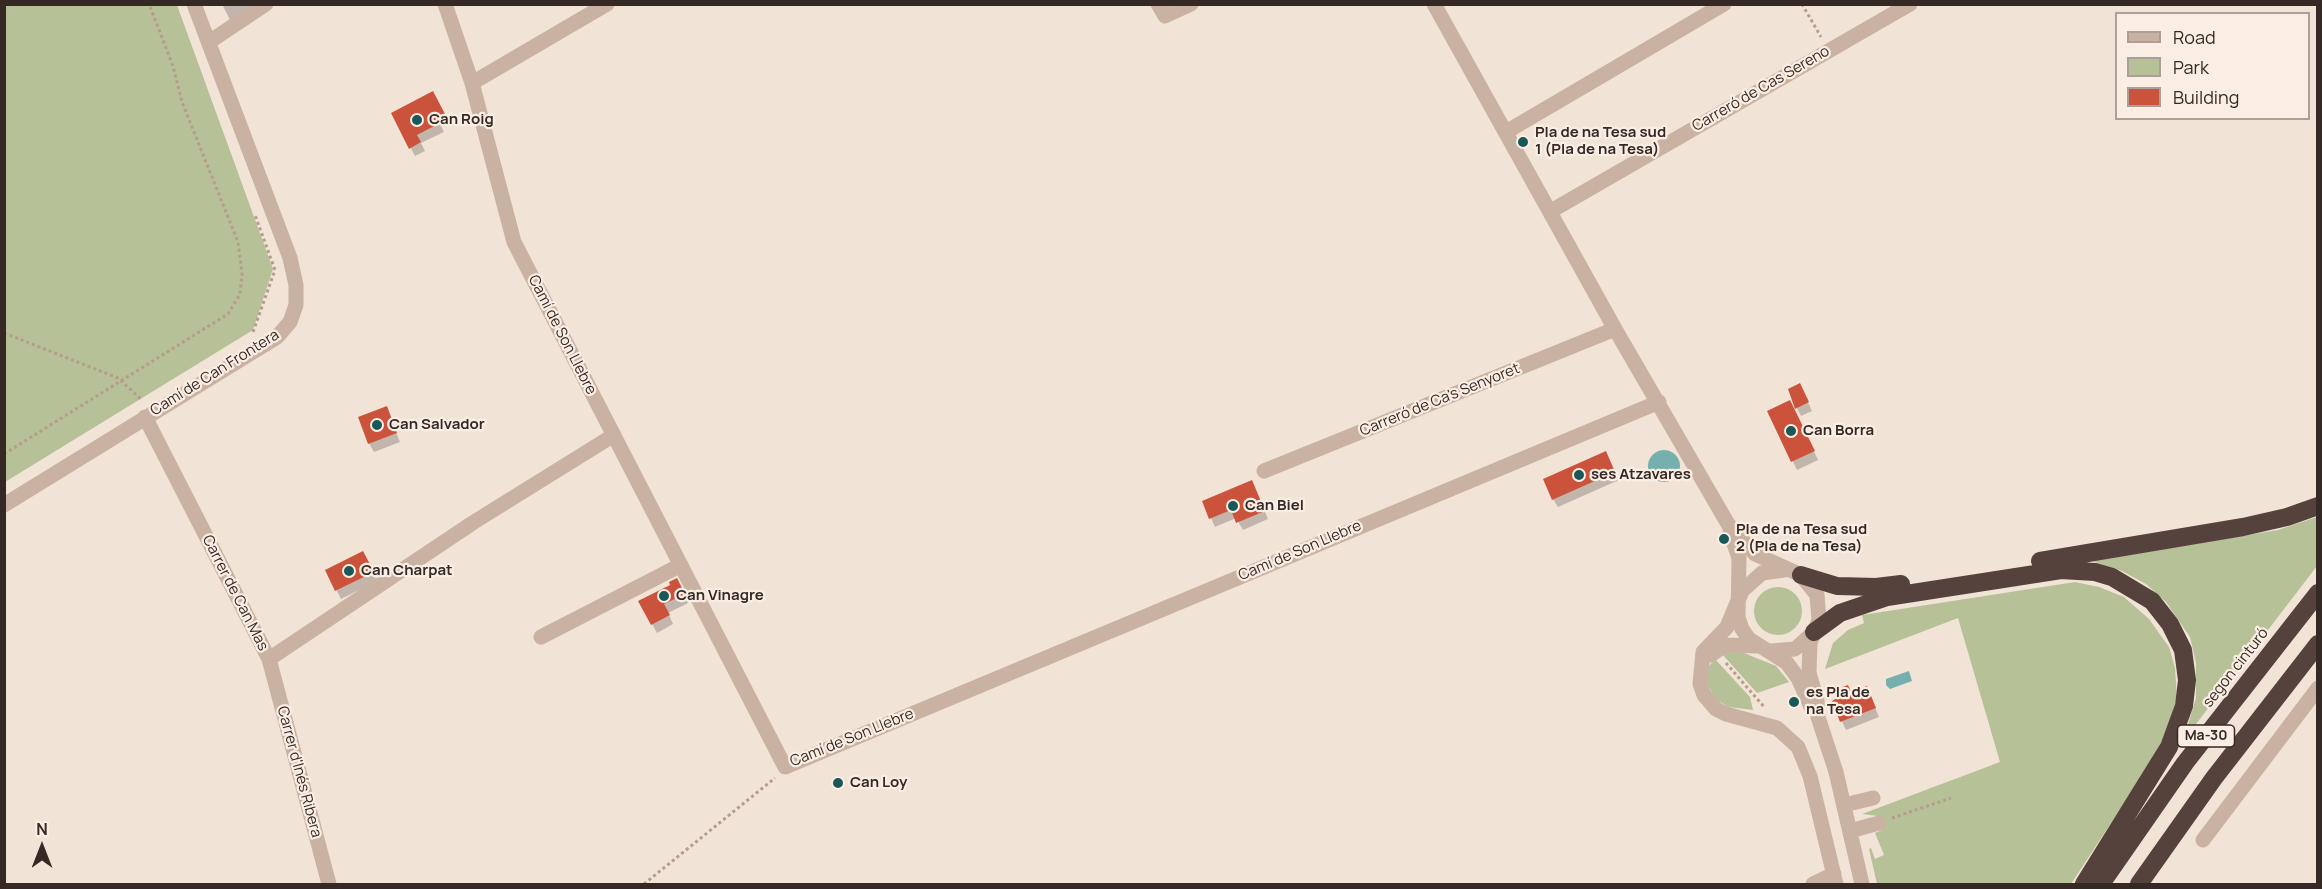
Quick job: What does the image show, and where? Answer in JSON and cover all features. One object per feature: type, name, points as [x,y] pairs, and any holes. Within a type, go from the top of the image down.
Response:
[{"type":"highway","points":[[1795,573],[1822,583],[1848,587],[1908,583],[2243,527],[2287,517],[2318,506]]},
{"type":"highway","points":[[1814,632],[1840,613],[1887,597],[2061,570],[2095,572],[2112,577],[2152,601],[2170,624],[2183,650],[2187,680],[2184,706],[2169,747],[2084,885]]},
{"type":"highway","name":"segon cinturó","points":[[2101,885],[2185,763],[2318,593]]},
{"type":"highway","name":"Ma-30","points":[[2139,885],[2214,778],[2318,644]]},
{"type":"street","name":"Camí de Can Frontera","points":[[4,505],[277,337],[290,322],[296,305],[296,285],[290,258],[194,4]]},
{"type":"street","points":[[209,42],[266,4]]},
{"type":"street","name":"Camí de Son Llebre","points":[[445,4],[472,82],[514,242],[785,767],[1659,402]]},
{"type":"street","points":[[472,82],[607,4]]},
{"type":"street","points":[[1158,4],[1164,16],[1191,4]]},
{"type":"street","points":[[1434,4],[1615,329],[1728,524],[1739,558],[1738,617],[1742,629],[1792,669],[1807,702],[1818,717]]},
{"type":"street","points":[[1506,132],[1724,4]]},
{"type":"street","name":"Carreró de Cas Sereno","points":[[1551,211],[1910,4]]},
{"type":"street","name":"Carreró de Ca's Senyoret","points":[[1264,471],[1615,329]]},
{"type":"street","name":"Carrer de Can Mas","points":[[145,417],[269,659],[474,522],[614,435]]},
{"type":"street","points":[[1728,524],[1755,554],[1795,573],[1811,584],[1820,608],[1809,666],[1818,717],[1844,805],[1862,885]]},
{"type":"street","points":[[541,637],[681,565]]},
{"type":"street","points":[[1795,573],[1762,573],[1742,591],[1727,627],[1703,652],[1701,689],[1711,705],[1726,714],[1777,728],[1798,747],[1810,776],[1835,879],[1813,885]]},
{"type":"street","points":[[1701,666],[1715,651],[1725,645],[1795,649],[1814,632]]},
{"type":"street","name":"Carrer d'Inés Ribera","points":[[269,659],[329,885]]},
{"type":"street","points":[[2203,840],[2318,688]]},
{"type":"street","points":[[1844,805],[1873,798]]},
{"type":"street","points":[[1850,831],[1879,823]]},
{"type":"path","points":[[4,454],[228,314],[240,294],[242,274],[238,242],[182,102],[173,66],[149,4]]},
{"type":"path","points":[[1802,4],[1828,50]]},
{"type":"path","points":[[244,338],[255,332],[275,270],[255,215]]},
{"type":"path","points":[[4,333],[122,382],[142,400],[132,406]]},
{"type":"path","points":[[644,885],[785,767]]},
{"type":"path","points":[[1879,823],[1951,798]]},
{"type":"green space","points":[[5,4],[177,5],[273,269],[253,330],[5,482]]},
{"type":"green space","points":[[2317,517],[2317,566],[2183,741],[2196,698],[2196,663],[2190,637],[2166,602],[2146,584],[2122,571],[2092,561],[2278,530]]},
{"type":"green space","points":[[2075,582],[2099,587],[2124,597],[2149,619],[2169,647],[2175,668],[2177,698],[2166,733],[2151,762],[2071,884],[1877,884],[1869,849],[1871,848],[1875,859],[1884,855],[1875,833],[1882,830],[1878,816],[1862,814],[2000,762],[1958,618],[1825,669],[1833,643],[1848,630],[1864,623],[1862,615]]},
{"type":"green space","points":[[1778,587],[1795,594],[1802,611],[1795,628],[1778,635],[1761,628],[1754,611],[1761,594]]},
{"type":"green space","points":[[1744,653],[1776,666],[1789,682],[1757,693],[1722,654]]},
{"type":"green space","points":[[1715,659],[1750,697],[1753,710],[1729,707],[1715,699],[1707,683],[1709,666]]},
{"type":"water","points":[[1664,450],[1675,455],[1680,466],[1675,477],[1664,482],[1653,477],[1648,466],[1653,455]]},
{"type":"water","points":[[1909,671],[1912,681],[1890,689],[1886,685],[1886,679]]},
{"type":"building","name":"Can Roig","points":[[433,91],[445,114],[438,118],[440,123],[417,135],[421,142],[409,149],[391,113]]},
{"type":"building","points":[[1800,383],[1809,402],[1795,409],[1788,389]]},
{"type":"building","name":"Can Borra","points":[[1790,400],[1815,451],[1791,462],[1767,411]]},
{"type":"building","name":"Can Salvador","points":[[387,406],[397,433],[368,444],[358,417]]},
{"type":"building","name":"ses Atzavares","points":[[1606,451],[1615,472],[1552,500],[1543,479]]},
{"type":"building","name":"Can Biel","points":[[1252,480],[1265,511],[1236,523],[1231,510],[1209,519],[1202,501]]},
{"type":"building","name":"Can Charpat","points":[[363,551],[374,572],[335,591],[325,570]]},
{"type":"building","name":"Can Vinagre","points":[[677,578],[685,594],[664,604],[670,615],[651,625],[638,601],[670,585],[669,582]]},
{"type":"building","points":[[1848,685],[1851,692],[1867,686],[1876,708],[1840,722],[1832,701],[1837,698],[1834,690]]},
{"type":"place","name":"Can Roig","points":[[417,120]]},
{"type":"place","name":"Pla de na Tesa sud 1 (Pla de na Tesa)","points":[[1523,142]]},
{"type":"place","name":"Can Salvador","points":[[377,425]]},
{"type":"place","name":"Can Borra","points":[[1791,431]]},
{"type":"place","name":"ses Atzavares","points":[[1579,475]]},
{"type":"place","name":"Can Biel","points":[[1233,506]]},
{"type":"place","name":"Pla de na Tesa sud 2 (Pla de na Tesa)","points":[[1724,539]]},
{"type":"place","name":"Can Charpat","points":[[349,571]]},
{"type":"place","name":"Can Vinagre","points":[[664,596]]},
{"type":"place","name":"es Pla de na Tesa","points":[[1794,702]]},
{"type":"place","name":"Can Loy","points":[[838,783]]}]
